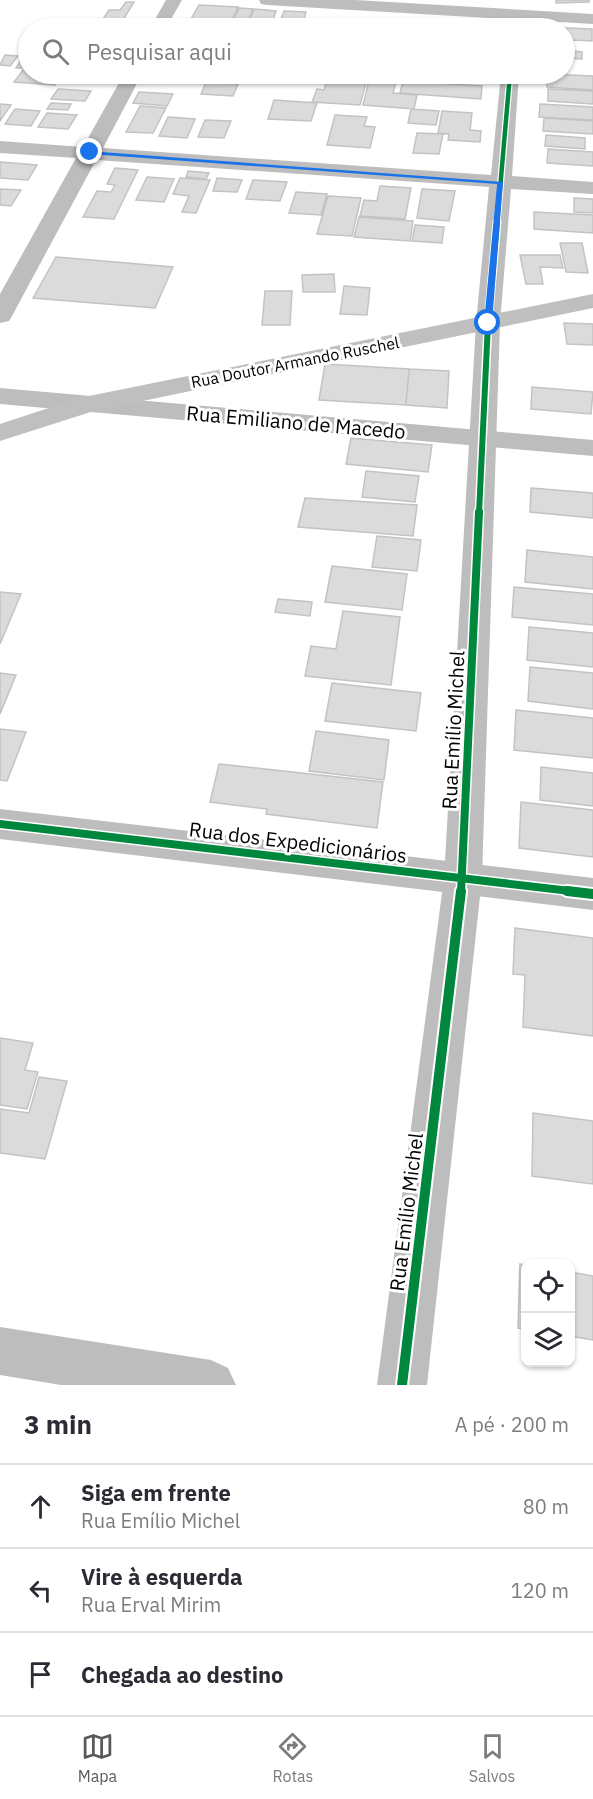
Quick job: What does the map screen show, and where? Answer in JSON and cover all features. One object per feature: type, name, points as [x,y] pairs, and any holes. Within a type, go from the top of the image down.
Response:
[{"type":"main road","name":"Rua Doutor Armando Ruschel","points":[[0,434],[88,404],[593,301]]},
{"type":"street","points":[[164,18],[174,0]]},
{"type":"street","points":[[267,0],[593,19]]},
{"type":"street","points":[[0,316],[127,84]]},
{"type":"street","name":"Rua Emílio Michel","points":[[402,1385],[463,878],[488,323],[509,84]]},
{"type":"street","points":[[0,147],[593,188]]},
{"type":"street","name":"Rua Emiliano de Macedo","points":[[0,396],[593,448]]},
{"type":"street","name":"Rua dos Expedicionários","points":[[0,824],[593,894]]},
{"type":"street","points":[[0,1351],[211,1385]]},
{"type":"building","points":[[556,0],[589,0],[589,2],[556,3]]},
{"type":"building","points":[[126,2],[134,2],[124,18],[104,18],[109,10],[120,10]]},
{"type":"building","points":[[199,5],[238,7],[233,18],[192,18]]},
{"type":"building","points":[[239,8],[253,9],[249,18],[235,18]]},
{"type":"building","points":[[254,9],[276,11],[274,18],[250,18]]},
{"type":"building","points":[[284,11],[306,12],[304,18],[281,18]]},
{"type":"building","points":[[575,28],[592,29],[592,41],[575,40]]},
{"type":"building","points":[[575,51],[582,52],[582,59],[575,59]]},
{"type":"building","points":[[5,55],[18,56],[10,66],[0,65]]},
{"type":"building","points":[[575,75],[593,76],[593,90],[547,87],[547,84],[575,84]]},
{"type":"building","points":[[205,84],[238,84],[233,96],[201,94]]},
{"type":"building","points":[[326,84],[366,84],[360,105],[312,102],[317,89],[324,90]]},
{"type":"building","points":[[368,84],[395,84],[393,93],[417,95],[414,109],[363,105]]},
{"type":"building","points":[[402,84],[482,86],[481,99],[400,93]]},
{"type":"building","points":[[58,89],[91,91],[85,101],[51,99]]},
{"type":"building","points":[[548,89],[593,91],[593,104],[548,101]]},
{"type":"building","points":[[139,92],[173,94],[167,106],[133,103]]},
{"type":"building","points":[[274,100],[317,103],[311,121],[268,119]]},
{"type":"building","points":[[51,103],[71,104],[68,110],[47,109]]},
{"type":"building","points":[[0,104],[11,105],[0,121]]},
{"type":"building","points":[[540,104],[593,107],[593,120],[539,117]]},
{"type":"building","points":[[140,106],[166,108],[153,133],[126,132]]},
{"type":"building","points":[[15,109],[40,111],[31,126],[5,124]]},
{"type":"building","points":[[411,109],[439,111],[436,125],[408,123]]},
{"type":"building","points":[[442,111],[472,113],[470,130],[481,131],[480,142],[448,140],[449,134],[438,133]]},
{"type":"building","points":[[47,113],[77,115],[68,129],[38,127]]},
{"type":"building","points":[[335,115],[367,117],[364,126],[375,127],[370,148],[327,145]]},
{"type":"building","points":[[168,117],[195,119],[187,138],[159,136]]},
{"type":"building","points":[[544,118],[593,121],[593,134],[543,131]]},
{"type":"building","points":[[205,120],[231,121],[224,138],[198,137]]},
{"type":"building","points":[[417,133],[443,134],[439,154],[413,153]]},
{"type":"building","points":[[546,135],[585,138],[585,149],[545,146]]},
{"type":"building","points":[[548,149],[593,152],[593,166],[547,163]]},
{"type":"building","points":[[0,162],[37,165],[28,180],[0,178]]},
{"type":"building","points":[[115,168],[138,170],[114,219],[83,217],[97,191],[111,192],[115,185],[107,184]]},
{"type":"building","points":[[188,171],[209,173],[206,179],[186,177]]},
{"type":"building","points":[[147,177],[174,179],[164,202],[136,200]]},
{"type":"building","points":[[180,178],[210,180],[196,213],[182,212],[189,196],[173,194]]},
{"type":"building","points":[[217,178],[242,180],[237,192],[213,191]]},
{"type":"building","points":[[253,180],[287,182],[280,201],[246,199]]},
{"type":"building","points":[[380,186],[411,188],[405,219],[360,216],[364,200],[377,201]]},
{"type":"building","points":[[0,189],[21,190],[11,206],[0,205]]},
{"type":"building","points":[[422,189],[455,191],[449,221],[417,218]]},
{"type":"building","points":[[296,192],[327,194],[321,215],[289,213]]},
{"type":"building","points":[[328,196],[361,198],[352,236],[317,234]]},
{"type":"building","points":[[574,198],[593,199],[593,213],[574,212]]},
{"type":"building","points":[[534,212],[593,215],[593,233],[534,229]]},
{"type":"building","points":[[359,217],[413,221],[410,241],[354,237]]},
{"type":"building","points":[[415,225],[444,227],[442,243],[412,241]]},
{"type":"building","points":[[560,243],[582,243],[588,273],[566,272]]},
{"type":"building","points":[[520,255],[560,255],[563,268],[540,267],[543,284],[526,284]]},
{"type":"building","points":[[56,257],[173,267],[155,308],[33,298]]},
{"type":"building","points":[[334,274],[335,292],[303,292],[302,275]]},
{"type":"building","points":[[344,286],[370,288],[367,315],[340,314]]},
{"type":"building","points":[[265,291],[292,291],[290,325],[262,325]]},
{"type":"building","points":[[564,323],[593,324],[593,345],[567,344]]},
{"type":"building","points":[[325,364],[409,369],[406,405],[319,400]]},
{"type":"building","points":[[409,369],[449,371],[447,408],[406,405]]},
{"type":"building","points":[[532,387],[593,392],[591,414],[531,409]]},
{"type":"building","points":[[351,438],[432,445],[428,472],[346,464]]},
{"type":"building","points":[[366,471],[419,476],[415,502],[362,497]]},
{"type":"building","points":[[531,488],[593,493],[593,518],[530,512]]},
{"type":"building","points":[[305,498],[417,505],[413,536],[298,527]]},
{"type":"building","points":[[377,536],[421,540],[417,571],[372,567]]},
{"type":"building","points":[[527,550],[593,557],[593,589],[525,582]]},
{"type":"building","points":[[332,566],[407,574],[402,610],[325,602]]},
{"type":"building","points":[[514,587],[593,594],[593,625],[512,617]]},
{"type":"building","points":[[0,592],[21,594],[0,644]]},
{"type":"building","points":[[278,599],[312,602],[310,616],[275,612]]},
{"type":"building","points":[[343,611],[400,617],[391,685],[305,676],[311,646],[336,649]]},
{"type":"building","points":[[529,627],[593,633],[593,667],[527,660]]},
{"type":"building","points":[[530,667],[593,673],[593,709],[528,701]]},
{"type":"building","points":[[0,673],[16,675],[0,714]]},
{"type":"building","points":[[332,683],[421,693],[416,731],[325,721]]},
{"type":"building","points":[[516,710],[593,718],[593,758],[514,750]]},
{"type":"building","points":[[0,729],[26,732],[7,781],[0,780]]},
{"type":"building","points":[[316,731],[389,740],[384,780],[309,771]]},
{"type":"building","points":[[219,764],[383,782],[377,828],[266,814],[267,809],[210,802]]},
{"type":"building","points":[[541,767],[593,773],[593,806],[540,800]]},
{"type":"building","points":[[521,802],[593,810],[593,857],[519,848]]},
{"type":"building","points":[[515,928],[593,938],[593,1036],[523,1027],[525,975],[513,974]]},
{"type":"building","points":[[0,1038],[33,1043],[25,1070],[38,1072],[27,1109],[0,1105]]},
{"type":"building","points":[[39,1077],[67,1081],[45,1159],[0,1153],[0,1109],[29,1113]]},
{"type":"building","points":[[533,1113],[593,1121],[593,1184],[532,1176]]},
{"type":"building","points":[[520,1264],[521,1328],[518,1328]]},
{"type":"building","points":[[575,1273],[593,1276],[593,1340],[575,1337]]},
{"type":"cycle path","points":[[402,1385],[463,878],[488,323],[509,84]]},
{"type":"cycle path","points":[[0,824],[593,894]]},
{"type":"route","points":[[90,152],[501,183],[488,323]]}]
